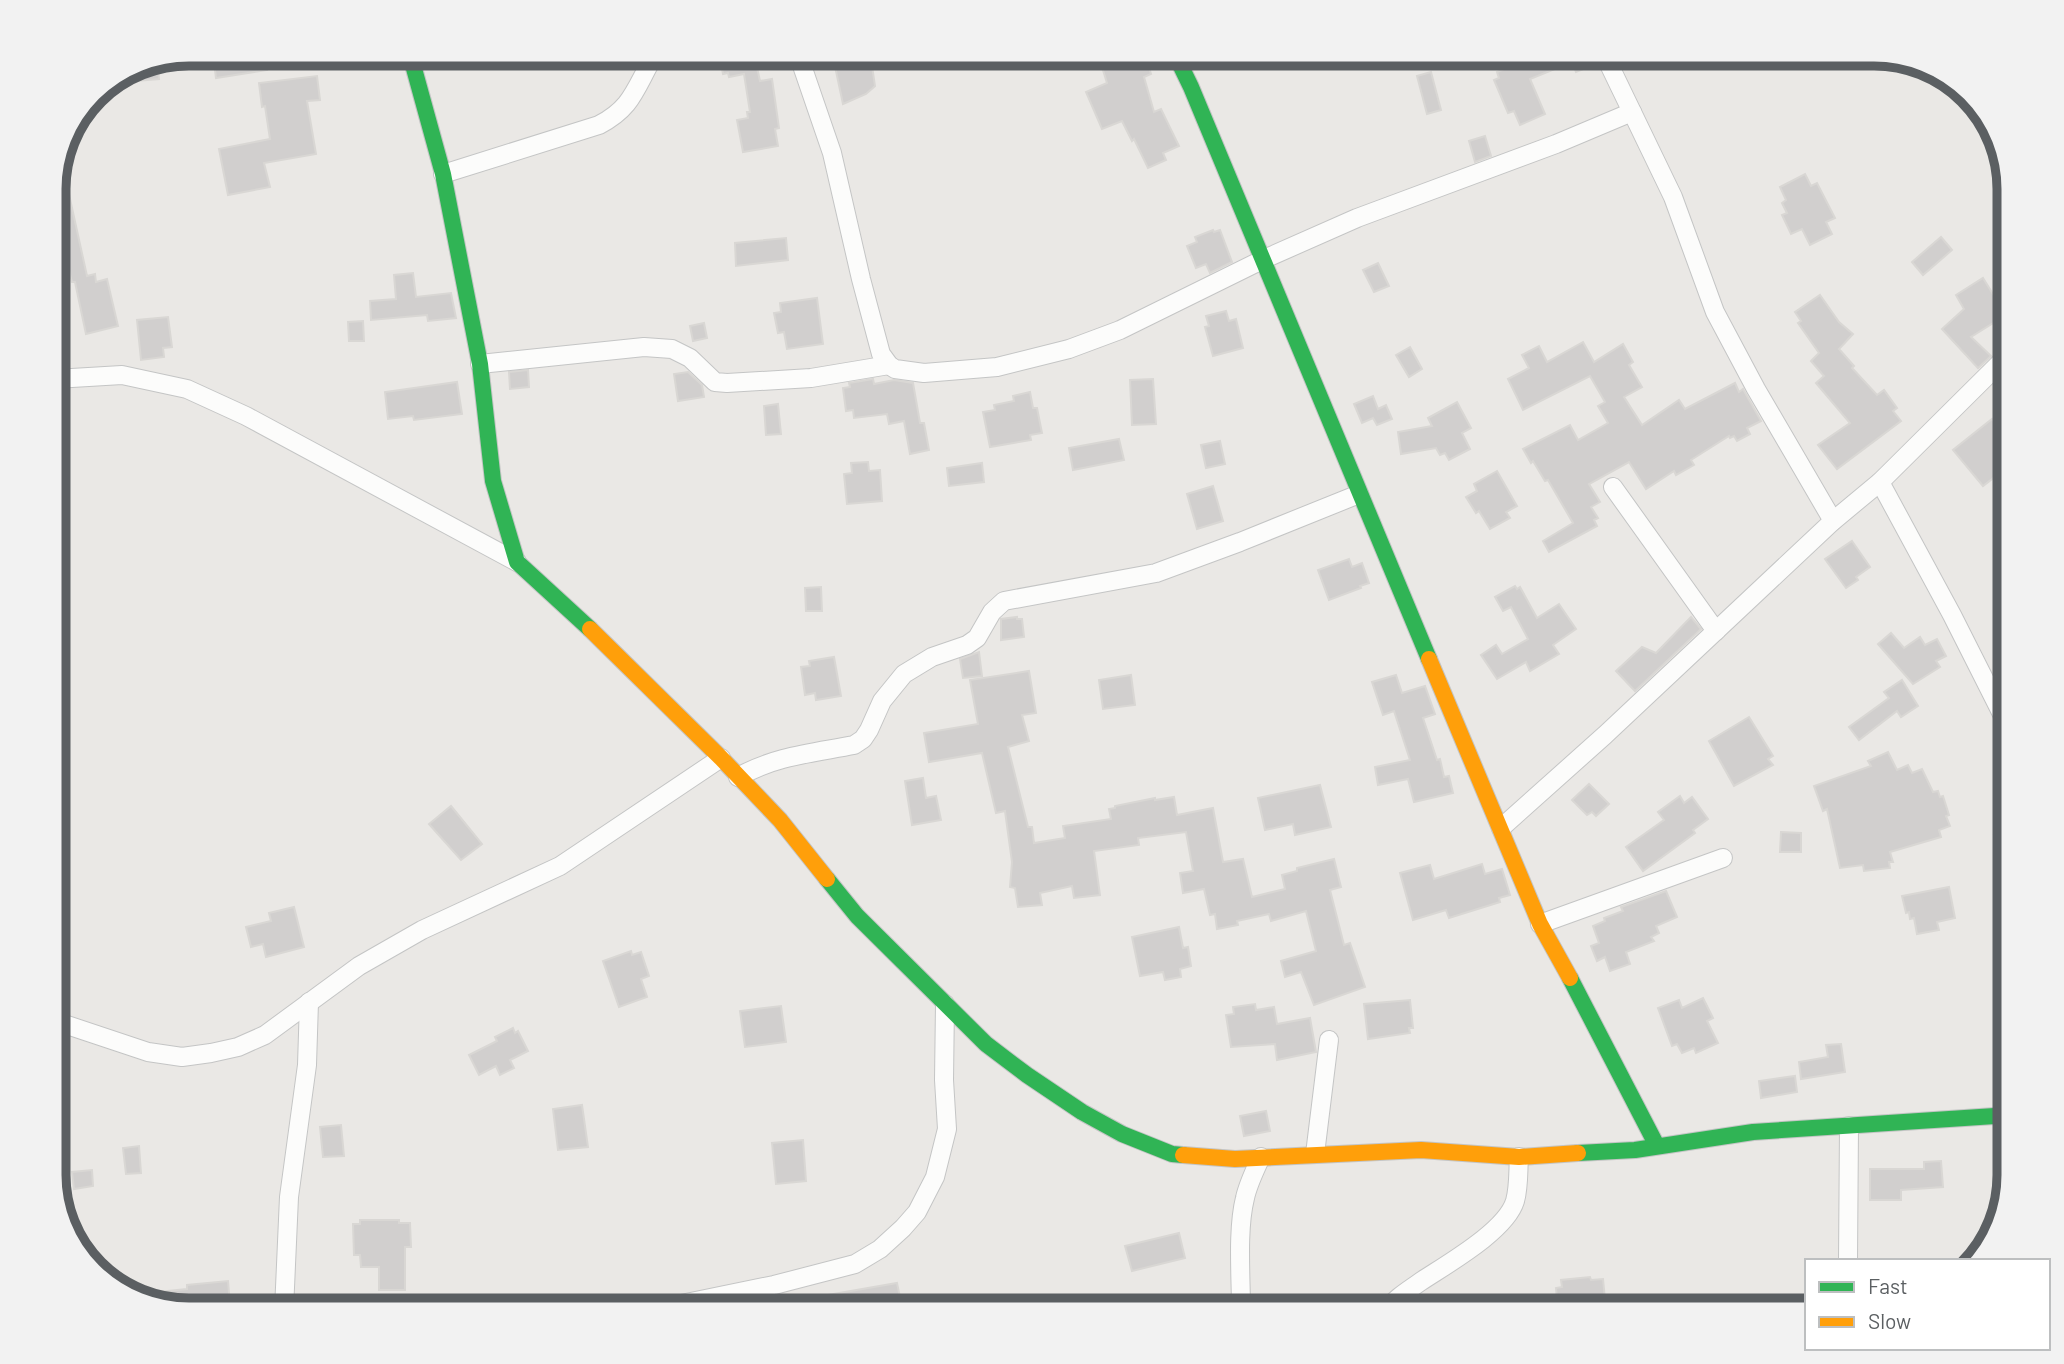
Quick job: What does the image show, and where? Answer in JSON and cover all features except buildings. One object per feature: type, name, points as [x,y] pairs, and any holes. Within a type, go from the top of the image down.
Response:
[{"type":"street","points":[[1181,66],[1540,923],[1657,1146]]},
{"type":"street","points":[[1610,66],[1673,197],[1715,312],[1833,522]]},
{"type":"street","points":[[414,67],[443,174],[480,364],[493,481],[517,562]]},
{"type":"street","points":[[443,174],[599,125],[615,117],[626,106],[648,67]]},
{"type":"street","points":[[802,67],[832,153],[881,354],[889,365],[901,371],[924,373],[997,367],[1069,349],[1120,330],[1262,260],[1357,218],[1556,144],[1632,112]]},
{"type":"street","points":[[480,364],[644,347],[671,349],[690,358],[715,382],[727,383],[811,378],[889,365]]},
{"type":"street","points":[[1502,828],[1833,522],[1880,482],[1997,366]]},
{"type":"street","points":[[67,378],[122,375],[187,389],[246,416],[517,562],[622,659],[721,758],[780,820],[857,916],[986,1044],[1082,1112],[1122,1134],[1172,1154],[1235,1159],[1421,1150],[1519,1157],[1635,1150],[1753,1132],[1997,1116]]},
{"type":"street","points":[[1880,482],[1997,704]]},
{"type":"street","points":[[1613,487],[1716,631]]},
{"type":"street","points":[[738,777],[757,766],[781,758],[854,745],[863,739],[882,701],[904,674],[932,657],[967,645],[977,638],[992,612],[1004,601],[1156,573],[1359,494]]},
{"type":"street","points":[[67,1025],[148,1052],[182,1057],[211,1053],[247,1043],[265,1035],[359,966],[422,930],[560,866],[721,758]]},
{"type":"street","points":[[1540,923],[1723,858]]},
{"type":"street","points":[[285,1298],[289,1197],[307,1065],[309,1002]]},
{"type":"street","points":[[711,1298],[855,1264],[880,1249],[917,1212],[935,1177],[947,1129],[944,1080],[945,1004]]},
{"type":"street","points":[[1315,1154],[1329,1040]]},
{"type":"street","points":[[1849,1126],[1849,1259]]},
{"type":"street","points":[[1241,1298],[1244,1202],[1261,1157]]},
{"type":"street","points":[[1399,1298],[1487,1236],[1506,1217],[1515,1201],[1519,1157]]},
{"type":"traffic: fast","points":[[1181,66],[1429,659]]},
{"type":"traffic: fast","points":[[414,67],[443,174],[480,364],[493,481],[517,562],[590,629]]},
{"type":"traffic: fast","points":[[827,879],[857,916],[986,1044],[1082,1112],[1122,1134],[1172,1154],[1183,1155]]},
{"type":"traffic: fast","points":[[1570,978],[1657,1146]]},
{"type":"traffic: fast","points":[[1578,1153],[1635,1150],[1753,1132],[1997,1116]]},
{"type":"traffic: slow","points":[[590,629],[780,820],[827,879]]},
{"type":"traffic: slow","points":[[1429,659],[1540,924],[1570,978]]},
{"type":"traffic: slow","points":[[1183,1155],[1235,1159],[1421,1150],[1519,1157],[1578,1153]]}]
